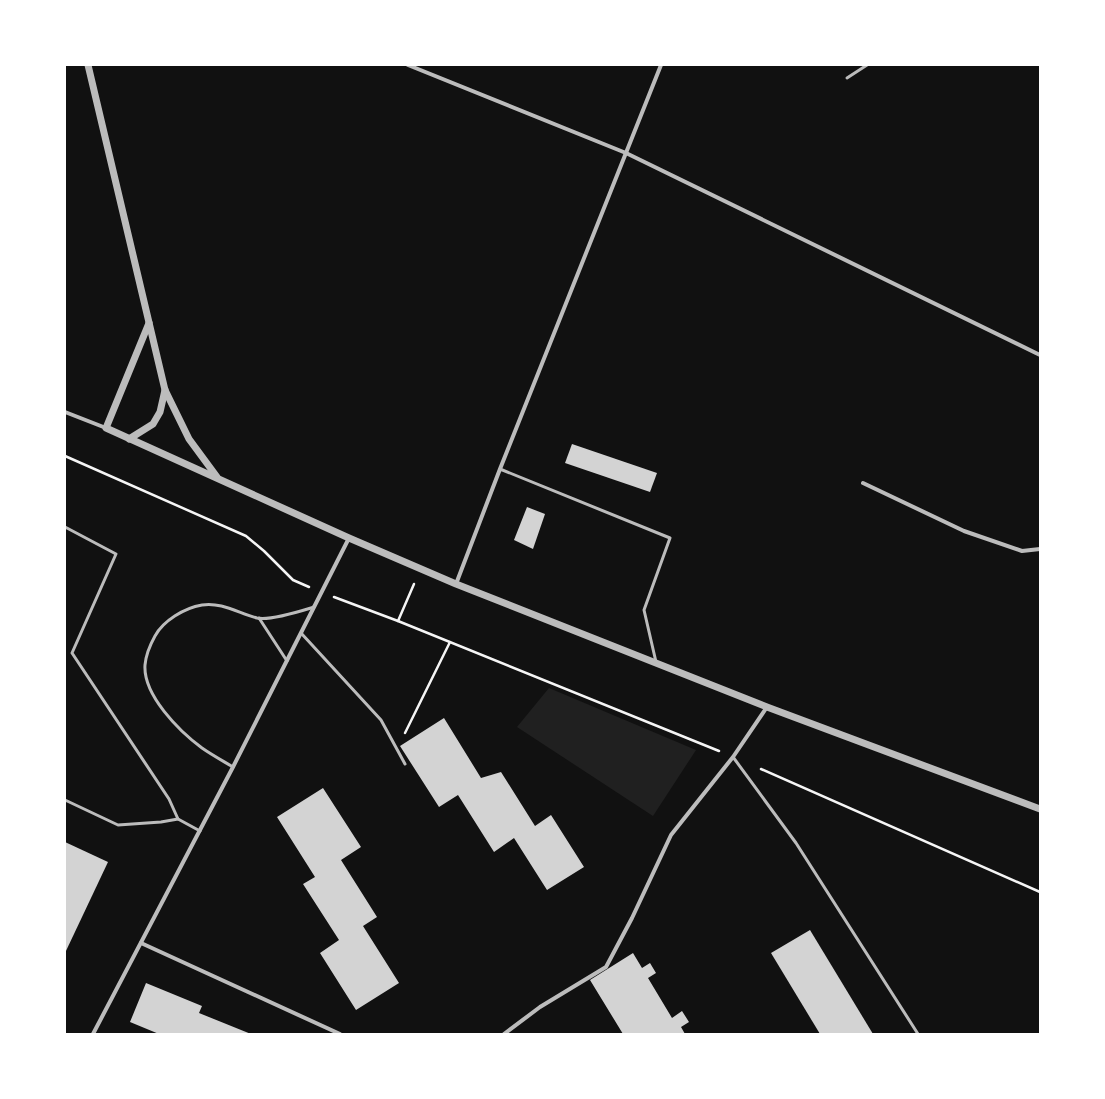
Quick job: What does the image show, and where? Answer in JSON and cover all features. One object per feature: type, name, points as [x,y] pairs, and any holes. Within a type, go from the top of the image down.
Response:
[{"type":"street","points":[[88,65],[165,390],[189,439],[218,478]]},
{"type":"street","points":[[408,65],[626,153],[1040,355]]},
{"type":"street","points":[[456,584],[500,468],[661,65]]},
{"type":"street","points":[[106,428],[149,323]]},
{"type":"street","points":[[129,439],[153,424],[160,412],[165,390]]},
{"type":"street","points":[[65,412],[106,428],[349,538],[456,584],[767,707],[1040,809]]},
{"type":"street","points":[[863,483],[964,531],[1022,551],[1040,548]]},
{"type":"street","points":[[93,1034],[288,661],[349,538]]},
{"type":"street","points":[[504,1034],[540,1006],[606,967],[632,918],[671,835],[733,757],[767,707]]},
{"type":"street","points":[[141,943],[340,1034]]},
{"type":"lane","points":[[847,78],[868,65]]},
{"type":"lane","points":[[500,468],[670,538],[644,610],[657,664]]},
{"type":"lane","points":[[65,527],[116,554],[72,653],[169,799],[178,819],[200,831]]},
{"type":"lane","points":[[233,767],[202,748],[168,716],[155,698],[147,681],[145,666],[148,648],[156,634],[170,619],[185,609],[203,605],[226,606],[259,618],[288,615],[314,607]]},
{"type":"lane","points":[[259,618],[288,661]]},
{"type":"lane","points":[[302,633],[381,720],[405,764]]},
{"type":"lane","points":[[733,757],[796,843],[918,1034]]},
{"type":"lane","points":[[65,800],[118,825],[161,822],[178,819]]},
{"type":"path","points":[[65,456],[246,536],[264,551],[293,580],[733,757],[1040,892]]},
{"type":"path","points":[[398,621],[420,568]]},
{"type":"path","points":[[397,750],[450,642]]},
{"type":"shaded area","points":[[549,688],[696,750],[653,816],[517,727]]},
{"type":"building","points":[[572,444],[657,473],[650,492],[565,463]]},
{"type":"building","points":[[527,507],[545,514],[533,549],[514,540]]},
{"type":"building","points":[[444,718],[481,778],[501,772],[535,826],[551,815],[584,867],[547,890],[514,838],[494,852],[458,795],[439,807],[400,746]]},
{"type":"building","points":[[323,788],[361,847],[341,860],[377,917],[363,926],[399,983],[356,1010],[320,953],[339,940],[303,884],[315,877],[277,817]]},
{"type":"building","points":[[65,842],[108,862],[65,953]]},
{"type":"building","points":[[810,930],[873,1034],[820,1034],[771,953]]},
{"type":"building","points":[[633,953],[642,968],[650,963],[656,973],[648,978],[672,1018],[682,1011],[689,1022],[681,1027],[685,1034],[623,1034],[590,980]]},
{"type":"building","points":[[146,983],[202,1006],[199,1013],[251,1034],[159,1034],[130,1022]]}]
